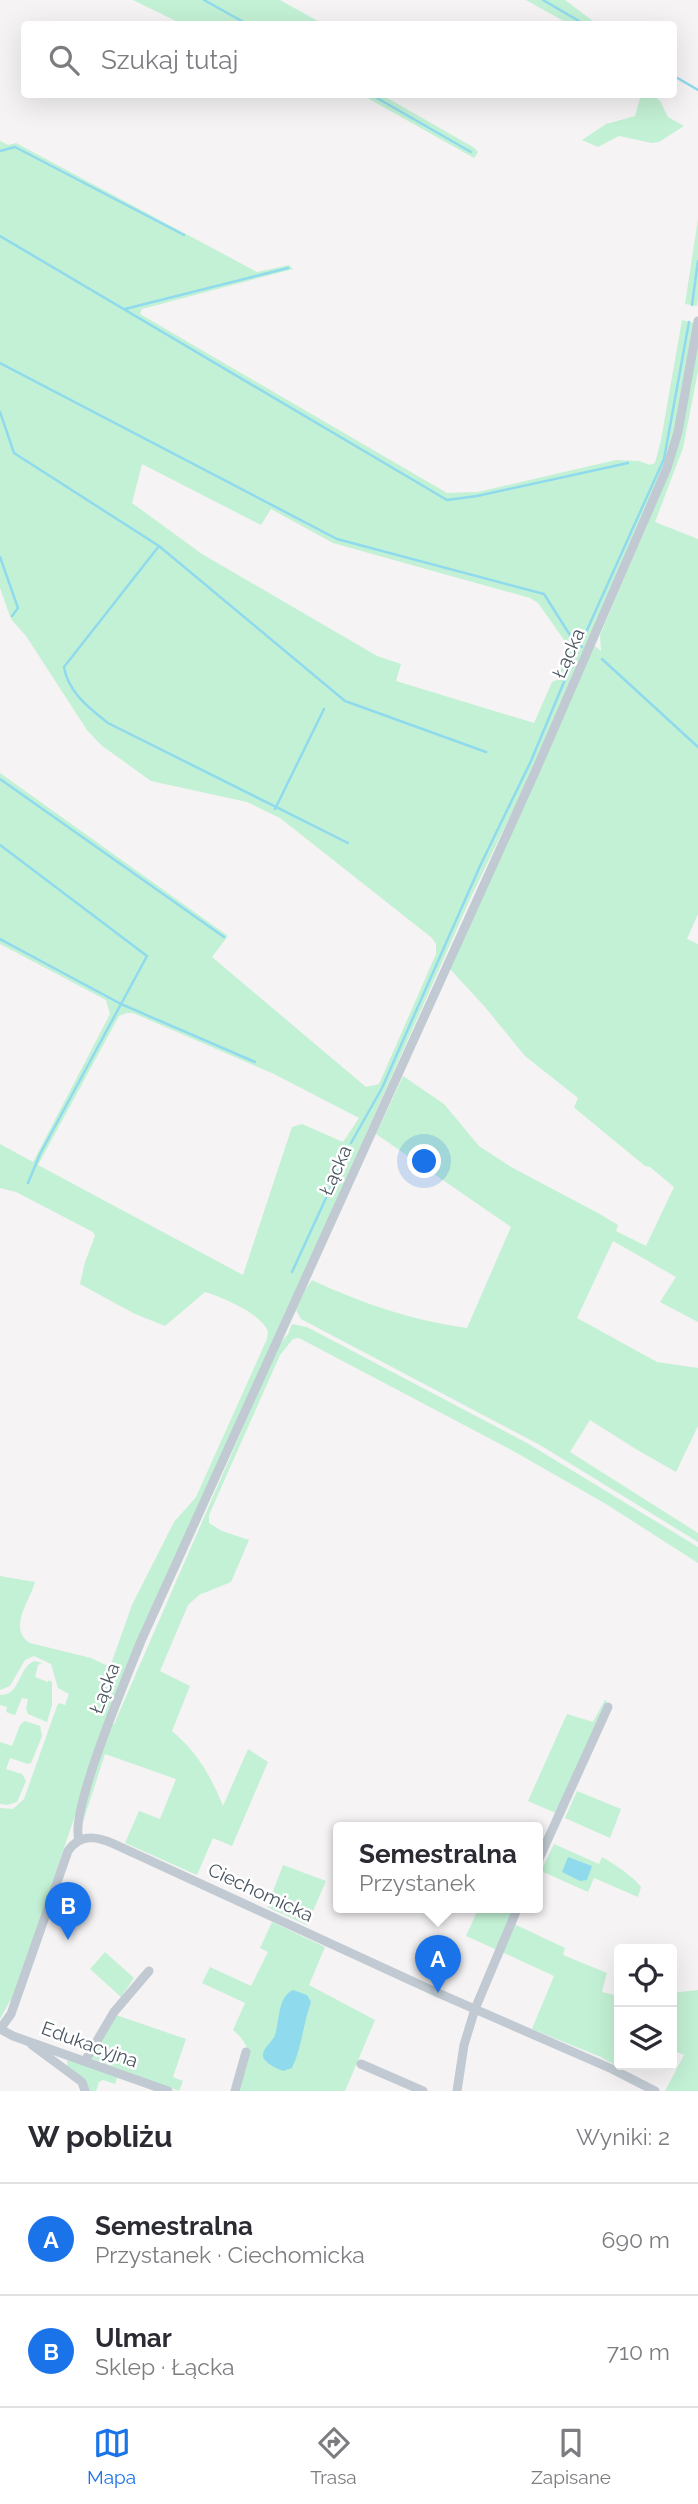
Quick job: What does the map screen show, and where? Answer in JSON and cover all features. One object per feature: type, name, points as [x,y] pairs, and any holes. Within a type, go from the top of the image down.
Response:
[{"type":"street","name":"Łącka","points":[[0,2029],[8,2020],[14,2005],[67,1855],[79,1839],[77,1830],[83,1799],[110,1719],[141,1641],[536,770],[667,468],[678,432],[698,321]]},
{"type":"street","points":[[543,1850],[608,1707]]},
{"type":"street","name":"Ciechomicka","points":[[79,1839],[104,1839],[612,2069],[654,2091]]},
{"type":"street","points":[[457,2091],[464,2045],[475,2009],[515,1913]]},
{"type":"street","points":[[85,2061],[114,2012],[149,1971]]},
{"type":"street","name":"Edukacyjna","points":[[0,2029],[168,2091]]},
{"type":"street","points":[[25,2039],[82,2082],[85,2091]]},
{"type":"street","points":[[235,2091],[246,2052]]},
{"type":"street","points":[[362,2064],[423,2091]]},
{"type":"green space","points":[[133,0],[280,0],[318,21],[176,21]]},
{"type":"green space","points":[[526,0],[565,0],[593,21],[564,21]]},
{"type":"green space","points":[[367,98],[387,98],[473,147],[478,152],[474,158]]},
{"type":"green space","points":[[640,98],[657,98],[668,117],[684,126],[659,142],[652,143],[619,136],[598,147],[582,140],[606,124],[635,116]]},
{"type":"green space","points":[[0,141],[8,145],[16,143],[257,272],[289,265],[293,269],[142,309],[140,314],[447,493],[478,492],[616,460],[639,461],[650,465],[655,463],[682,320],[694,323],[676,428],[666,465],[172,1572],[80,1801],[12,2001],[0,2019],[0,1808],[13,1809],[24,1799],[57,1706],[59,1703],[65,1705],[69,1694],[58,1688],[51,1664],[34,1656],[25,1660],[10,1686],[0,1690],[0,1576],[35,1582],[20,1622],[23,1637],[30,1643],[91,1658],[110,1667],[132,1605],[174,1522],[196,1497],[267,1339],[268,1331],[250,1312],[205,1292],[165,1326],[133,1313],[80,1284],[95,1236],[93,1232],[16,1192],[0,1188],[0,1144],[33,1162],[110,1014],[106,1000],[0,944],[0,773],[228,936],[212,957],[366,1087],[379,1084],[436,954],[436,944],[432,938],[280,818],[247,802],[151,781],[101,745],[87,730],[26,636],[11,619],[0,588]],"holes":[[[142,464],[261,525],[271,509],[333,543],[530,598],[538,603],[569,647],[557,680],[552,682],[534,723],[396,681],[401,664],[377,656],[202,554],[132,503]],[[133,1013],[274,1074],[359,1118],[343,1142],[302,1124],[292,1127],[243,1275],[38,1165],[119,1016]]]},
{"type":"green space","points":[[698,219],[698,298],[697,306],[685,304]]},
{"type":"green space","points":[[698,336],[698,371],[683,448],[655,522],[698,539],[698,914],[687,939],[698,944],[698,1322],[660,1302],[676,1277],[613,1241],[577,1318],[657,1362],[698,1368],[698,1426],[676,1472],[590,1420],[570,1452],[698,1533],[698,1542],[540,1445],[301,1319],[296,1310],[312,1280],[388,1310],[467,1328],[511,1227],[376,1134],[403,1076],[444,1104],[479,1146],[511,1167],[598,1213],[618,1225],[616,1231],[646,1246],[674,1187],[577,1110],[574,1107],[578,1098],[525,1056],[450,969],[589,657],[595,646],[601,651],[600,635],[672,466],[681,432]]},
{"type":"green space","points":[[292,1324],[307,1327],[527,1443],[698,1547],[698,1563],[606,1504],[515,1452],[299,1338],[293,1339],[280,1355],[209,1515],[209,1523],[222,1531],[249,1540],[231,1582],[199,1595],[188,1605],[160,1671],[190,1686],[172,1731],[189,1747],[202,1765],[223,1806],[248,1749],[268,1762],[232,1846],[213,1838],[197,1875],[125,1843],[139,1811],[160,1819],[176,1779],[105,1754],[82,1825],[84,1807],[111,1725],[118,1715],[279,1345]]},
{"type":"green space","points":[[35,1661],[42,1663],[38,1665],[35,1677],[52,1682],[52,1705],[47,1722],[28,1714],[28,1699],[22,1698],[15,1715],[6,1712],[7,1707],[0,1705],[0,1695],[12,1691],[25,1669]]},
{"type":"green space","points":[[605,1700],[607,1701],[558,1814],[528,1801],[567,1714],[593,1722]]},
{"type":"green space","points":[[25,1721],[40,1726],[42,1736],[31,1763],[10,1758],[6,1769],[22,1774],[26,1781],[17,1802],[0,1804],[0,1742],[12,1746],[20,1725]]},
{"type":"green space","points":[[577,1791],[621,1809],[610,1838],[565,1818]]},
{"type":"green space","points":[[554,1844],[599,1864],[602,1857],[628,1874],[641,1887],[638,1897],[594,1878],[588,1892],[543,1872]]},
{"type":"green space","points":[[283,1865],[326,1881],[307,1925],[267,1907]]},
{"type":"green space","points":[[476,1913],[512,1913],[497,1950],[466,1936]]},
{"type":"green space","points":[[272,1922],[325,1947],[309,1985],[375,2020],[345,2091],[238,2091],[247,2065],[248,2051],[233,2030],[245,2003],[202,1983],[210,1967],[251,1986],[268,1952],[260,1948]]},
{"type":"green space","points":[[514,1924],[565,1948],[563,1955],[607,1973],[602,1992],[614,1995],[614,2064],[532,2029],[554,1976],[502,1952]]},
{"type":"green space","points":[[105,1952],[134,1978],[121,1997],[90,1969]]},
{"type":"green space","points":[[698,1990],[698,2091],[665,2091],[684,2055],[677,2052],[677,1992]]},
{"type":"green space","points":[[116,2015],[186,2039],[173,2077],[183,2081],[179,2091],[92,2059],[91,2056]]},
{"type":"green space","points":[[70,2059],[118,2075],[115,2084],[103,2080],[99,2082],[96,2091],[89,2091],[86,2082],[68,2069],[67,2061]]},
{"type":"water","points":[[568,1857],[592,1866],[587,1880],[580,1881],[562,1872]]},
{"type":"water","points":[[293,1990],[307,1995],[311,2002],[292,2068],[283,2071],[265,2061],[263,2052],[274,2038],[284,1998]]},
{"type":"waterway","points":[[204,0],[242,21]]},
{"type":"waterway","points":[[543,0],[579,21]]},
{"type":"waterway","points":[[677,78],[698,90]]},
{"type":"waterway","points":[[377,98],[471,152]]},
{"type":"waterway","points":[[0,151],[15,147],[184,235]]},
{"type":"waterway","points":[[0,236],[447,500],[628,463]]},
{"type":"waterway","points":[[692,305],[698,261]]},
{"type":"waterway","points":[[125,309],[288,268]]},
{"type":"waterway","points":[[351,1143],[382,1088],[480,866],[531,761],[664,459],[689,322]]},
{"type":"waterway","points":[[0,363],[337,539],[544,594],[575,643],[582,647]]},
{"type":"waterway","points":[[0,412],[14,453],[159,546],[345,701],[486,752]]},
{"type":"waterway","points":[[159,546],[64,667],[75,692],[108,723],[348,843]]},
{"type":"waterway","points":[[0,557],[18,608],[12,616]]},
{"type":"waterway","points":[[602,659],[698,747]]},
{"type":"waterway","points":[[275,809],[324,709]]},
{"type":"waterway","points":[[0,779],[224,937]]},
{"type":"waterway","points":[[0,845],[147,956],[40,1154],[28,1183]]},
{"type":"waterway","points":[[0,939],[121,1004],[255,1062]]},
{"type":"waterway","points":[[292,1272],[348,1150]]},
{"type":"place","name":"Ulmar","points":[[68,1940]]},
{"type":"place","name":"Semestralna","points":[[438,1993]]}]
